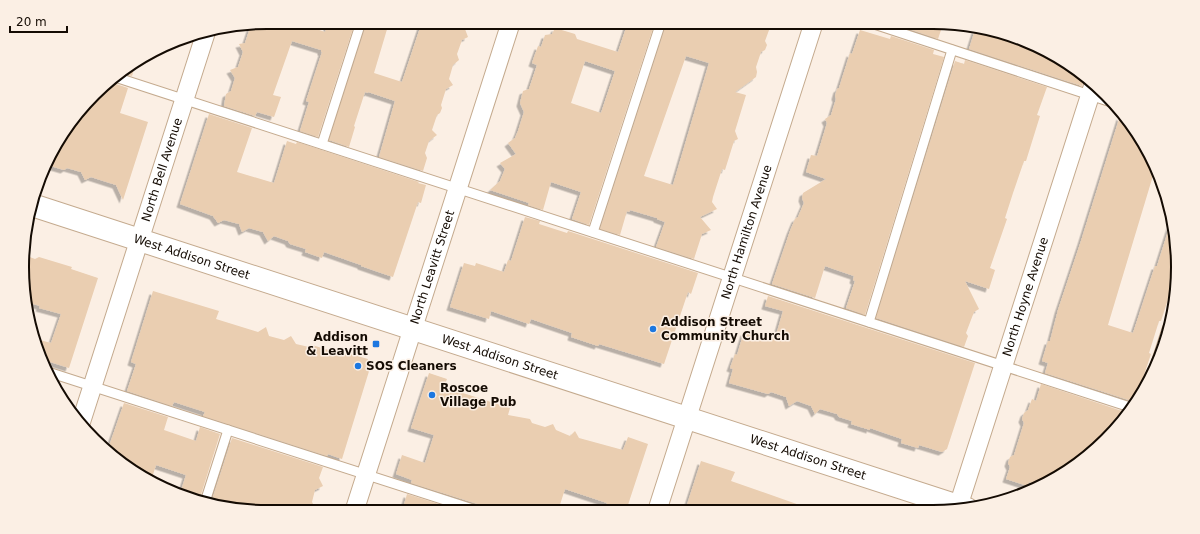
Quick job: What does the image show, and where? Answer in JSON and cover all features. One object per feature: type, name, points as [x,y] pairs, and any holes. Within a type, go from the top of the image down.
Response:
[{"type":"street","name":"North Leavitt Street","points":[[356,505],[509,29]]},
{"type":"street","name":"North Hamilton Avenue","points":[[659,505],[812,29]]},
{"type":"street","name":"North Bell Avenue","points":[[83,417],[204,37]]},
{"type":"street","name":"North Hoyne Avenue","points":[[963,503],[1003,366],[1092,90]]},
{"type":"street","name":"West Addison Street","points":[[37,207],[946,504]]},
{"type":"lane","points":[[322,144],[359,29]]},
{"type":"lane","points":[[593,232],[660,29]]},
{"type":"lane","points":[[889,29],[952,50],[1091,89]]},
{"type":"lane","points":[[869,322],[952,50]]},
{"type":"lane","points":[[121,79],[1126,406]]},
{"type":"lane","points":[[55,374],[460,505]]},
{"type":"lane","points":[[207,497],[228,430]]},
{"type":"building","points":[[316,29],[325,32],[326,29],[353,29],[318,137],[300,131],[309,102],[306,101],[322,52],[321,50],[292,41],[273,95],[281,97],[274,117],[257,112],[255,116],[224,106],[226,94],[231,91],[235,78],[230,70],[238,67],[243,52],[239,44],[245,43],[249,30]]},
{"type":"building","points":[[365,29],[387,29],[374,73],[402,82],[420,29],[465,29],[468,37],[462,40],[457,54],[459,60],[453,65],[449,79],[453,85],[446,89],[441,105],[442,108],[440,113],[437,115],[432,130],[437,135],[429,141],[425,153],[427,158],[423,171],[379,157],[395,101],[368,92],[365,92],[349,147],[329,140]]},
{"type":"building","points":[[554,29],[575,34],[577,39],[618,52],[626,29],[653,29],[589,225],[572,219],[581,192],[551,182],[543,210],[528,205],[529,203],[490,190],[500,181],[505,169],[500,163],[516,154],[508,143],[515,138],[524,112],[520,103],[523,91],[529,89],[537,65],[532,63],[538,46],[541,47],[545,35],[552,34]],"holes":[[[585,61],[615,71],[601,113],[571,103]]]},
{"type":"building","points":[[665,29],[769,29],[765,41],[767,45],[765,50],[761,52],[756,67],[756,77],[735,92],[746,95],[735,131],[738,139],[734,141],[725,170],[722,169],[713,197],[712,202],[717,209],[700,217],[711,230],[702,234],[694,259],[656,247],[665,222],[657,218],[630,210],[629,212],[627,211],[620,235],[600,229]],"holes":[[[686,56],[709,63],[673,185],[644,176]]]},
{"type":"building","points":[[909,29],[941,30],[938,39]]},
{"type":"building","points":[[860,30],[890,39],[891,36],[934,50],[933,54],[944,57],[865,315],[846,308],[855,281],[853,280],[854,276],[825,266],[815,298],[772,284],[790,231],[804,203],[802,198],[803,193],[826,179],[806,172],[811,155],[817,156],[827,123],[825,119],[831,115],[836,99],[835,96],[837,89],[839,88],[850,53],[852,54]]},
{"type":"building","points":[[974,33],[995,37],[1024,47],[1052,61],[1083,82],[1082,86],[969,49]]},
{"type":"building","points":[[965,60],[1047,87],[1037,115],[1040,116],[1026,161],[1024,161],[1013,193],[1005,218],[1007,219],[990,268],[995,270],[989,289],[965,281],[979,309],[974,312],[966,333],[968,336],[964,347],[876,318],[955,61],[964,64]]},
{"type":"building","points":[[134,70],[132,76],[127,75]]},
{"type":"building","points":[[115,84],[128,88],[120,113],[148,122],[123,200],[116,185],[91,177],[85,180],[81,172],[67,168],[64,170],[52,166],[61,148],[78,122]]},
{"type":"building","points":[[209,114],[252,128],[237,172],[274,183],[287,141],[296,144],[297,142],[426,185],[421,203],[418,202],[393,277],[324,252],[322,258],[305,252],[306,249],[290,244],[288,241],[274,236],[268,241],[263,232],[249,228],[242,232],[239,224],[224,220],[218,223],[213,216],[180,204]]},
{"type":"building","points":[[1119,119],[1139,148],[1153,176],[1108,325],[1133,333],[1168,231],[1171,267],[1169,296],[1161,321],[1159,321],[1149,353],[1151,354],[1143,378],[1130,400],[1045,373],[1048,363],[1042,361],[1048,341],[1050,341],[1058,310]]},
{"type":"building","points":[[525,217],[540,221],[539,224],[567,233],[568,231],[698,273],[691,294],[688,292],[664,364],[571,337],[572,333],[531,319],[529,324],[491,311],[489,319],[450,307],[464,263],[475,266],[476,263],[504,272],[508,260],[511,261]]},
{"type":"building","points":[[30,257],[35,259],[39,257],[72,267],[71,269],[98,278],[69,368],[49,362],[47,358],[41,340],[51,343],[61,314],[39,308],[40,306],[32,304]]},
{"type":"building","points":[[153,291],[219,311],[216,319],[258,332],[266,327],[269,336],[284,340],[291,336],[296,344],[309,347],[312,345],[335,352],[336,350],[368,359],[366,366],[370,368],[342,459],[328,454],[327,456],[203,416],[205,412],[174,402],[172,406],[127,391],[136,364],[131,362]]},
{"type":"building","points":[[768,296],[975,363],[947,449],[942,452],[919,445],[918,448],[901,443],[902,439],[870,428],[870,430],[851,424],[852,421],[839,417],[837,414],[820,409],[815,414],[811,406],[797,401],[789,406],[786,397],[771,392],[768,394],[729,383],[733,369],[730,368],[735,354],[737,355],[744,332],[768,340],[769,337],[775,339],[783,311],[765,306]]},
{"type":"building","points":[[429,373],[447,379],[444,387],[510,408],[508,415],[530,419],[532,423],[545,427],[553,424],[556,430],[570,436],[575,431],[579,438],[623,450],[628,437],[648,444],[628,505],[606,505],[607,503],[565,489],[560,505],[481,505],[411,483],[412,480],[396,474],[402,455],[425,463],[434,435],[411,428]]},
{"type":"building","points":[[1041,384],[1123,411],[1112,424],[1078,456],[1052,473],[1032,483],[1029,482],[1027,486],[1006,479],[1010,467],[1008,463],[1010,457],[1014,455],[1024,423],[1022,419],[1024,413],[1028,410],[1032,399],[1036,401]]},
{"type":"building","points":[[124,403],[168,417],[164,430],[196,441],[200,427],[220,434],[201,496],[182,489],[186,475],[156,465],[153,475],[135,465],[109,445]]},
{"type":"building","points":[[232,438],[323,467],[319,478],[323,486],[315,490],[312,502],[314,505],[251,504],[212,498]]},
{"type":"building","points":[[701,461],[735,472],[731,481],[799,505],[687,505]]},
{"type":"building","points":[[407,494],[442,505],[404,505]]},
{"type":"place","name":"Addison Street Community Church","points":[[653,329]]},
{"type":"place","name":"Addison & Leavitt","points":[[376,344]]},
{"type":"place","name":"SOS Cleaners","points":[[358,366]]},
{"type":"place","name":"Roscoe Village Pub","points":[[432,395]]}]
